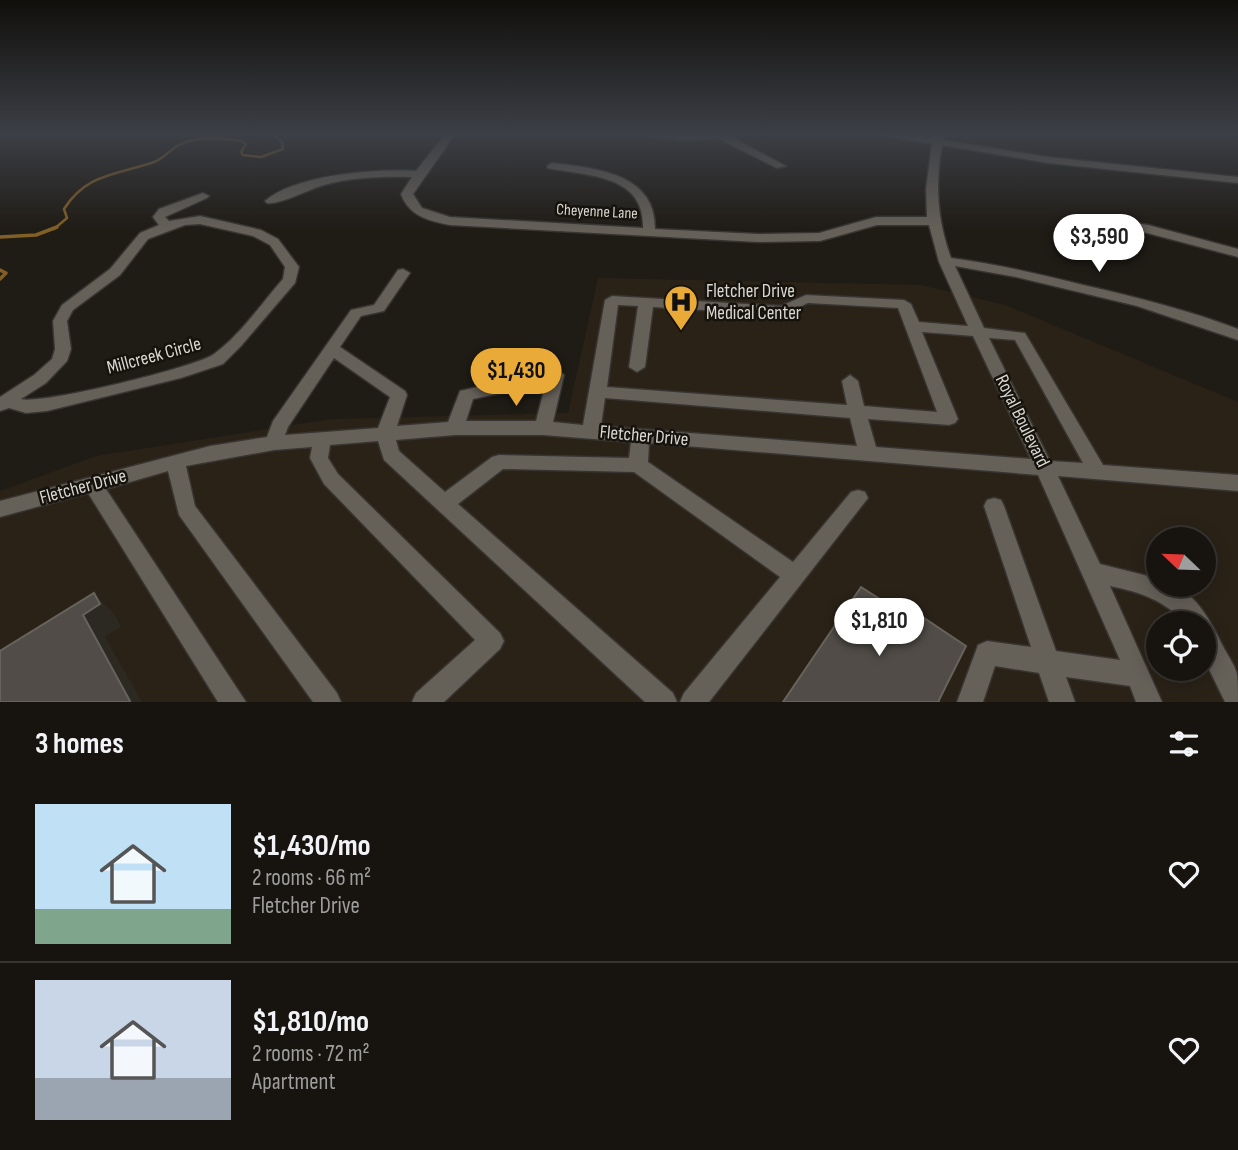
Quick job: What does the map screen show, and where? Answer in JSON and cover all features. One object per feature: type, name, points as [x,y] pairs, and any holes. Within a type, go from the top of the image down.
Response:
[{"type":"street","points":[[271,201],[289,192],[338,178],[419,173],[425,166]]},
{"type":"street","points":[[552,166],[594,172],[618,179],[634,189],[649,207],[652,217],[649,233]]},
{"type":"street","name":"Royal Boulevard","points":[[935,166],[933,221],[947,261],[1094,573],[1149,702]]},
{"type":"street","points":[[1103,166],[1238,180]]},
{"type":"street","name":"Cheyenne Lane","points":[[419,173],[407,194],[409,201],[420,212],[438,219],[825,241],[876,221],[933,221]]},
{"type":"street","points":[[166,225],[159,217],[163,212],[202,195]]},
{"type":"street","name":"Millcreek Circle","points":[[206,220],[264,236],[282,252],[292,267],[293,275],[236,343],[209,364],[47,405],[26,407],[4,403],[40,379],[59,361],[63,349],[60,321],[67,308],[122,265],[144,236],[166,225],[206,220]]},
{"type":"street","points":[[1103,222],[1148,229],[1238,253]]},
{"type":"street","points":[[947,261],[1001,268],[1143,303],[1200,319],[1238,335]]},
{"type":"street","points":[[274,443],[279,425],[356,313],[379,308],[402,273]]},
{"type":"street","points":[[592,432],[597,392],[612,300],[783,311],[806,299],[904,304],[949,419],[597,392]]},
{"type":"street","points":[[637,367],[646,303]]},
{"type":"street","points":[[912,326],[1013,334],[1025,341],[1096,470]]},
{"type":"street","points":[[332,349],[399,395],[385,434],[391,455],[664,702]]},
{"type":"street","points":[[455,428],[466,395],[556,375],[543,428]]},
{"type":"street","points":[[850,381],[868,453]]},
{"type":"street","name":"Fletcher Drive","points":[[0,509],[210,453],[274,443],[455,428],[543,428],[1238,483]]},
{"type":"street","points":[[638,465],[641,436]]},
{"type":"street","points":[[322,440],[319,458],[331,479],[492,641],[425,702]]},
{"type":"street","points":[[176,462],[186,509],[328,702]]},
{"type":"street","points":[[443,504],[499,462],[638,465],[795,575]]},
{"type":"street","points":[[92,484],[233,702]]},
{"type":"street","points":[[693,702],[858,498]]},
{"type":"street","points":[[994,506],[1062,702]]},
{"type":"street","points":[[1094,573],[1153,586],[1190,611]]},
{"type":"street","points":[[970,702],[987,653],[1138,675]]},
{"type":"street","points":[[1216,658],[1238,702]]},
{"type":"shaded area","points":[[598,278],[921,285],[1005,305],[1238,402],[1238,702],[0,702],[0,491],[96,456],[332,419],[568,413]]},
{"type":"building","points":[[861,587],[908,617],[912,610],[966,646],[939,702],[783,702]]},
{"type":"building","points":[[94,593],[100,604],[83,615],[130,701],[0,702],[0,651]]},
{"type":"waterway","points":[[56,227],[67,218],[64,209],[83,188],[104,177],[141,166]]},
{"type":"waterway","points":[[0,237],[36,235],[56,227]]},
{"type":"waterway","points":[[0,270],[6,273],[0,279]]},
{"type":"place","name":"Fletcher Drive Medical Center","points":[[681,332]]}]
